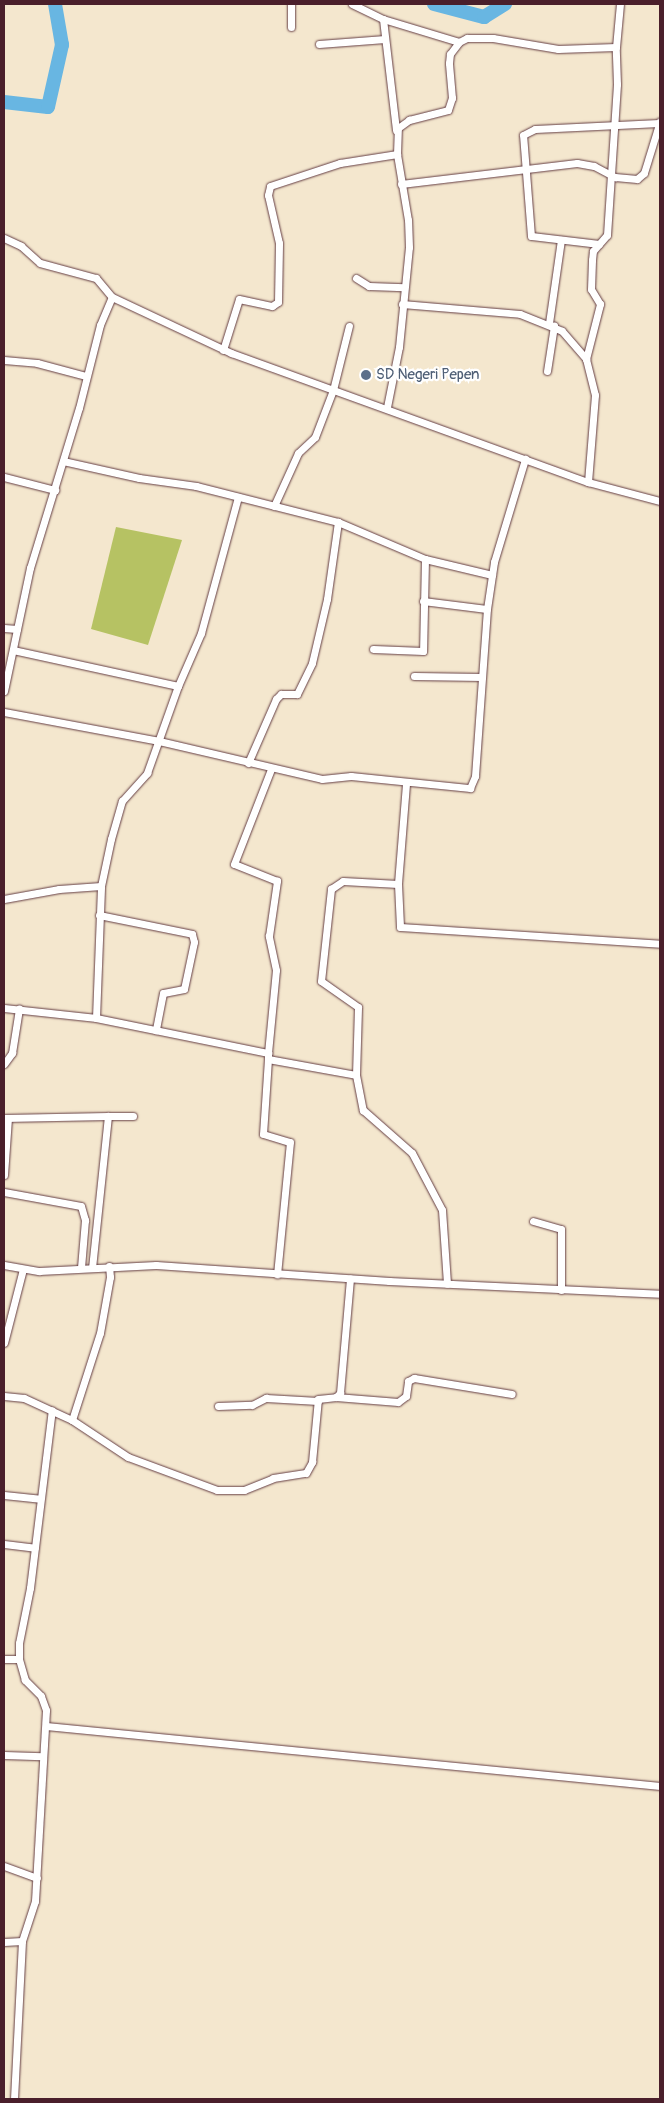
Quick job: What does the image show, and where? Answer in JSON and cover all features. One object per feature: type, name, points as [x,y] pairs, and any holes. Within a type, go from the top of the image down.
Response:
[{"type":"street","points":[[291,27],[292,4]]},
{"type":"street","points":[[352,4],[383,19],[458,42]]},
{"type":"street","points":[[586,358],[600,304],[590,279],[593,251],[607,236],[614,124],[616,47],[620,4]]},
{"type":"street","points":[[383,19],[397,154],[408,220],[409,247],[399,347],[387,407]]},
{"type":"street","points":[[396,131],[404,123],[448,110],[452,98],[450,54],[458,42],[467,38],[494,38],[558,49],[616,47]]},
{"type":"street","points":[[319,44],[385,39]]},
{"type":"street","points":[[401,184],[525,171],[581,163],[611,175],[632,179],[644,174],[660,122],[527,130],[522,141],[525,171],[531,236],[599,244]]},
{"type":"street","points":[[223,350],[239,299],[272,306],[278,302],[279,244],[268,195],[270,186],[340,163],[397,154]]},
{"type":"street","points":[[4,238],[20,246],[40,263],[96,278],[112,297],[223,350],[333,390],[387,407],[588,482],[660,501]]},
{"type":"street","points":[[548,371],[551,325],[561,240]]},
{"type":"street","points":[[356,278],[369,286],[404,287]]},
{"type":"street","points":[[4,691],[30,568],[55,490],[100,325],[112,297]]},
{"type":"street","points":[[402,304],[520,314],[551,325],[577,345],[586,358],[595,395],[588,482]]},
{"type":"street","points":[[274,506],[298,453],[315,437],[333,390],[349,326]]},
{"type":"street","points":[[4,360],[37,363],[86,376]]},
{"type":"street","points":[[4,712],[159,741],[271,769],[322,779],[351,776],[406,784],[466,789],[473,785],[487,609],[492,575],[498,542],[524,459]]},
{"type":"street","points":[[63,461],[238,497],[338,522],[425,559],[492,575]]},
{"type":"street","points":[[4,477],[55,490]]},
{"type":"street","points":[[96,1018],[101,886],[119,806],[144,780],[178,686],[206,618],[238,497]]},
{"type":"street","points":[[248,763],[276,699],[281,694],[297,694],[312,663],[327,599],[338,522]]},
{"type":"street","points":[[373,649],[423,652],[425,559]]},
{"type":"street","points":[[423,601],[487,609]]},
{"type":"street","points":[[4,628],[17,629]]},
{"type":"street","points":[[13,650],[178,686]]},
{"type":"street","points":[[414,676],[482,677]]},
{"type":"street","points":[[271,769],[234,864],[277,881],[269,936],[276,970],[263,1134],[290,1142],[277,1274]]},
{"type":"street","points":[[406,784],[398,884],[400,927],[660,944]]},
{"type":"street","points":[[398,884],[343,881],[331,889],[321,981],[358,1008],[356,1075],[363,1110],[412,1153],[442,1210],[447,1284]]},
{"type":"street","points":[[4,899],[59,889],[101,886]]},
{"type":"street","points":[[99,915],[192,934],[194,942],[185,987],[183,990],[163,993],[156,1030]]},
{"type":"street","points":[[4,1008],[96,1018],[268,1056],[309,1069],[356,1075]]},
{"type":"street","points":[[4,1064],[12,1054],[18,1009]]},
{"type":"street","points":[[4,1175],[5,1116],[133,1116]]},
{"type":"street","points":[[92,1268],[108,1116]]},
{"type":"street","points":[[4,1192],[81,1206],[85,1220],[81,1268]]},
{"type":"street","points":[[533,1221],[556,1225],[561,1229],[561,1290]]},
{"type":"street","points":[[4,1265],[39,1271],[149,1265],[447,1284],[660,1294]]},
{"type":"street","points":[[72,1420],[100,1333],[108,1293],[109,1266]]},
{"type":"street","points":[[4,1343],[23,1269]]},
{"type":"street","points":[[336,1397],[340,1393],[350,1278]]},
{"type":"street","points":[[4,1396],[24,1398],[52,1410],[72,1420],[145,1465],[217,1490],[235,1491],[309,1471],[320,1397],[398,1402],[406,1396],[408,1381],[414,1378],[512,1394]]},
{"type":"street","points":[[218,1406],[252,1405],[266,1398],[318,1401]]},
{"type":"street","points":[[14,2099],[22,1941],[35,1901],[42,1756],[46,1726],[44,1703],[27,1684],[19,1659],[52,1410]]},
{"type":"street","points":[[4,1495],[40,1499]]},
{"type":"street","points":[[4,1544],[35,1548]]},
{"type":"street","points":[[4,1659],[19,1659]]},
{"type":"street","points":[[46,1726],[660,1786]]},
{"type":"street","points":[[4,1755],[42,1756]]},
{"type":"street","points":[[4,1866],[37,1878]]},
{"type":"street","points":[[4,1942],[22,1941]]},
{"type":"green space","points":[[116,527],[182,540],[148,645],[91,629]]},
{"type":"waterway","points":[[4,102],[48,107],[62,45],[55,4]]},
{"type":"waterway","points":[[434,4],[484,17],[505,4]]},
{"type":"place","name":"SD Negeri Pepen","points":[[366,375]]}]
